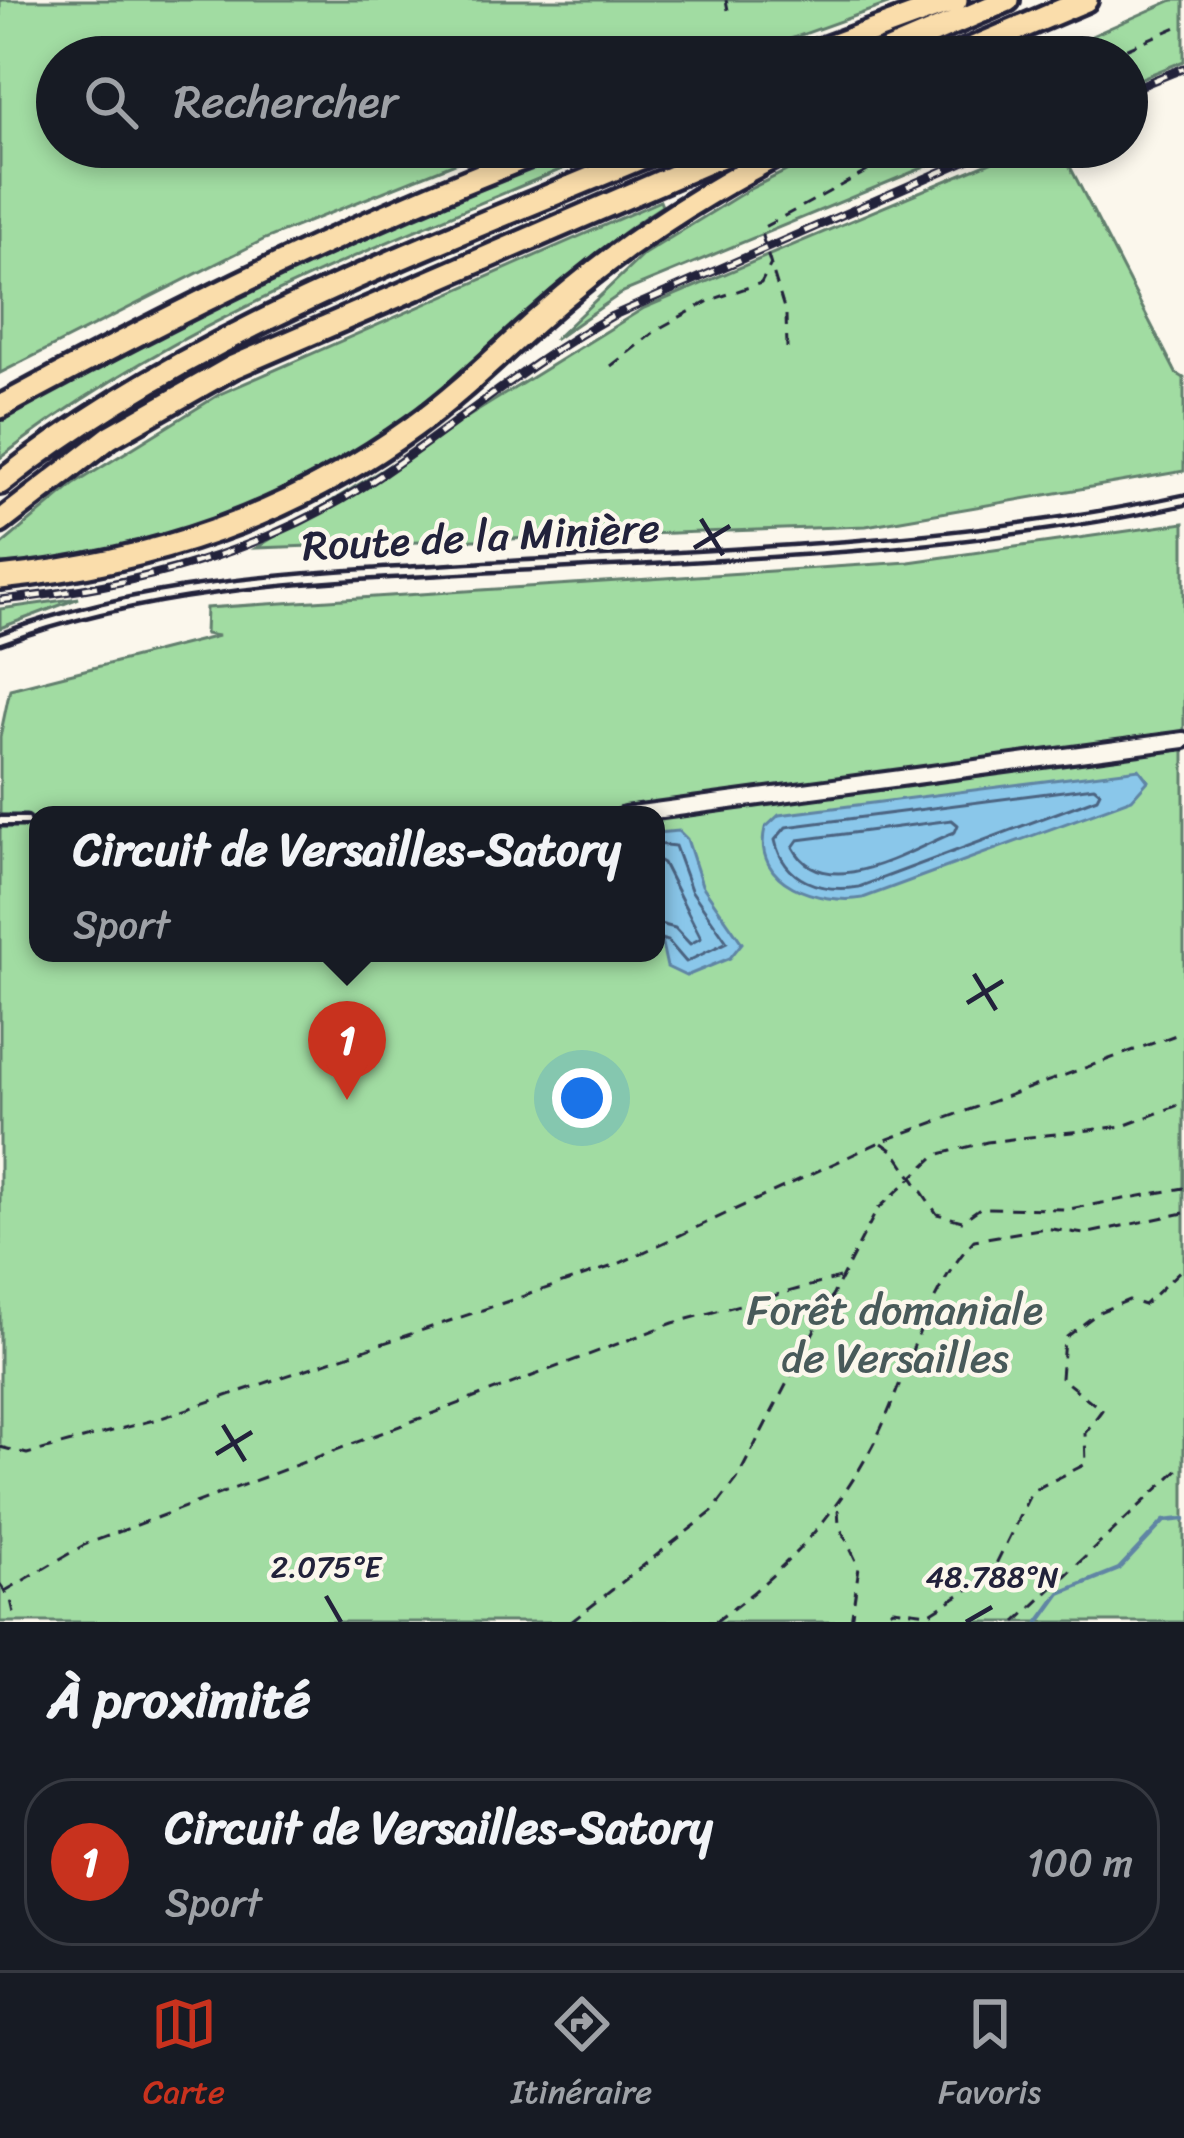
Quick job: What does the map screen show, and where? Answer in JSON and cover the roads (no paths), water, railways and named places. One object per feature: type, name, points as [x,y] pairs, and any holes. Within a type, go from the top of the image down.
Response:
[{"type":"highway","points":[[859,36],[956,0]]},
{"type":"highway","points":[[924,36],[1008,0]]},
{"type":"highway","points":[[1001,36],[1086,0]]},
{"type":"highway","points":[[0,407],[184,307],[309,248],[502,168]]},
{"type":"highway","points":[[0,483],[94,412],[223,339],[618,168]]},
{"type":"highway","points":[[0,522],[110,437],[233,368],[694,168]]},
{"type":"highway","points":[[4,578],[158,552],[248,521],[322,486],[436,410],[644,233],[757,168]]},
{"type":"street","points":[[665,810],[1184,740]]},
{"type":"lane","name":"Route de la Minière","points":[[0,639],[89,611],[288,579],[927,540],[1092,520],[1184,500]]},
{"type":"lane","points":[[0,821],[26,821]]},
{"type":"water","points":[[1139,769],[1148,781],[1132,799],[863,898],[828,898],[793,887],[768,864],[763,848],[765,828],[779,815]]},
{"type":"water","points":[[679,831],[687,839],[702,885],[742,943],[730,958],[686,976],[667,967],[665,958],[665,832]]},
{"type":"waterway","points":[[1039,1622],[1060,1593],[1119,1569],[1164,1521],[1184,1519]]},
{"type":"railway","points":[[1148,83],[1184,68]]},
{"type":"railway","points":[[0,600],[149,575],[244,546],[290,526],[378,477],[522,373],[612,316],[949,168]]},
{"type":"place","name":"Circuit de Versailles-Satory","points":[[347,1100]]},
{"type":"park label","name":"Forêt domaniale de Versailles","points":[[895,1334]]}]
